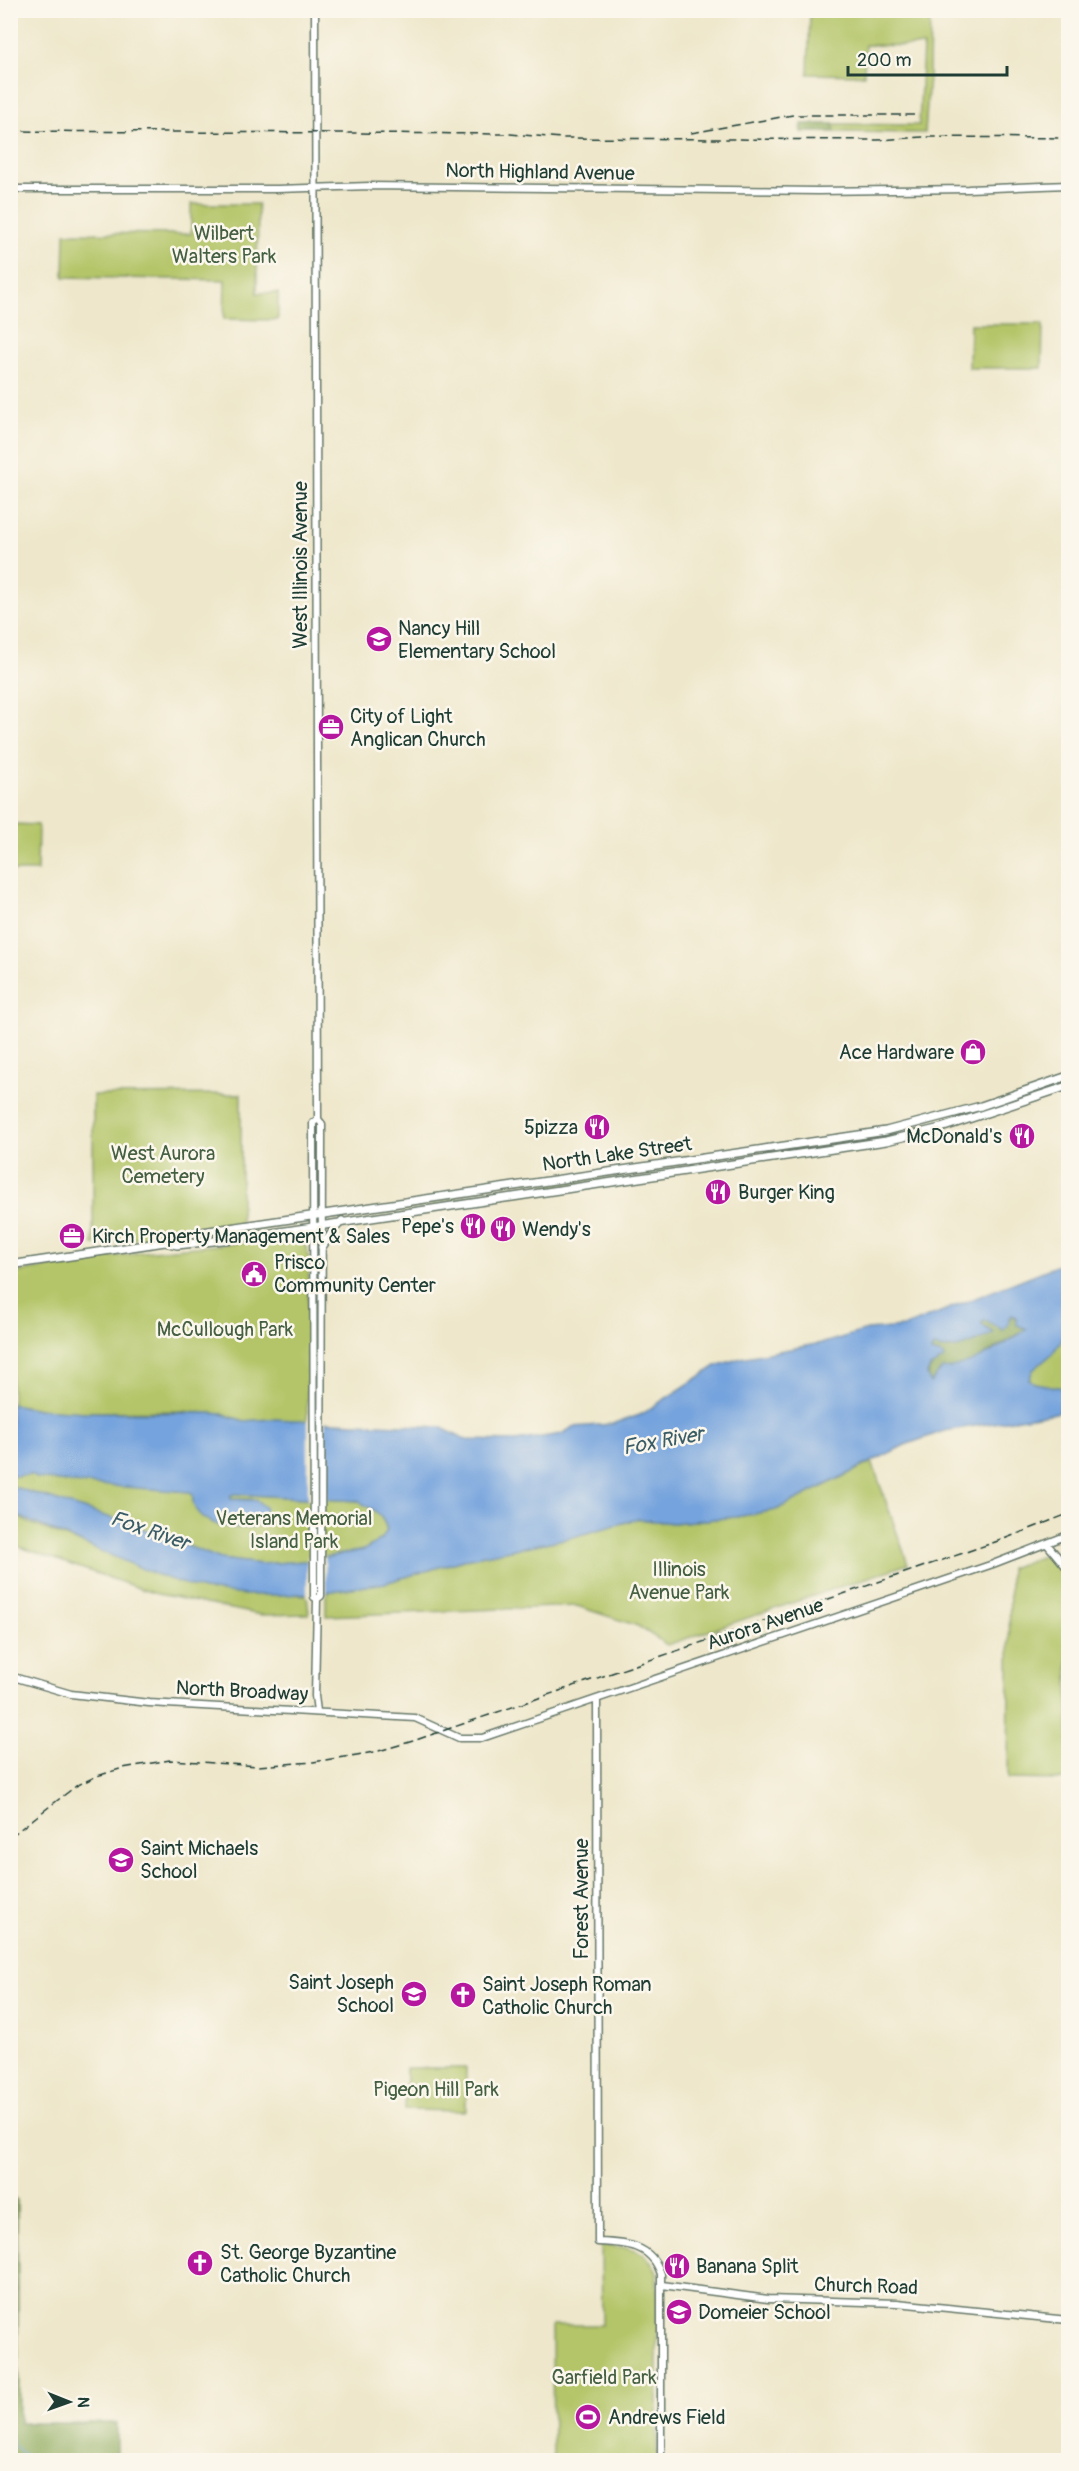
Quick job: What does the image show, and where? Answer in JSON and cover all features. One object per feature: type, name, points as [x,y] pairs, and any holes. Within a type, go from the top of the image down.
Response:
[{"type":"main road","name":"West Illinois Avenue","points":[[315,10],[318,1119],[322,1124],[317,1514],[317,1556],[321,1596],[318,1599],[315,1696],[317,1711]]},
{"type":"main road","name":"North Highland Avenue","points":[[10,189],[316,189],[370,186],[828,191],[1068,185]]},
{"type":"main road","name":"North Lake Street","points":[[165,1242],[175,1236],[322,1213],[886,1131],[981,1106],[1068,1076]]},
{"type":"main road","name":"North Lake Street","points":[[10,1265],[165,1242],[177,1245],[204,1243],[886,1141],[941,1128],[1068,1086]]},
{"type":"main road","name":"West Illinois Avenue","points":[[318,1119],[313,1123],[312,1215],[318,1416]]},
{"type":"main road","points":[[322,1247],[342,1221]]},
{"type":"main road","name":"Aurora Avenue","points":[[470,1739],[525,1725],[1068,1535]]},
{"type":"main road","points":[[1047,1544],[1068,1569]]},
{"type":"main road","name":"North Broadway","points":[[10,1676],[71,1694],[103,1698],[176,1705],[415,1718],[459,1738],[470,1739]]},
{"type":"main road","name":"Forest Avenue","points":[[597,1699],[598,2242],[629,2243],[641,2248],[651,2255],[657,2265],[662,2285]]},
{"type":"main road","points":[[661,2460],[662,2285]]},
{"type":"main road","name":"Church Road","points":[[662,2285],[768,2299],[897,2303],[1068,2320]]},
{"type":"green space","points":[[810,11],[930,11],[925,133],[835,132],[833,124],[919,125],[923,46],[865,45],[864,75],[808,74]]},
{"type":"green space","points":[[802,124],[833,124],[835,132],[801,132]]},
{"type":"green space","name":"Wilbert Walters Park","points":[[191,204],[258,204],[257,293],[278,293],[278,320],[224,319],[225,280],[64,277],[65,233],[191,234]]},
{"type":"green space","points":[[970,324],[1043,324],[1042,368],[969,368]]},
{"type":"green space","points":[[13,824],[38,825],[37,871],[12,871]]},
{"type":"green space","name":"West Aurora Cemetery","points":[[241,1094],[241,1223],[93,1245],[93,1095]]},
{"type":"green space","points":[[657,1169],[602,1181],[510,1194],[559,1183]]},
{"type":"green space","points":[[489,1193],[435,1205],[333,1219],[383,1212],[411,1204]]},
{"type":"green space","points":[[298,1221],[235,1235],[174,1241],[174,1240]]},
{"type":"green space","name":"McCullough Park","points":[[291,1238],[304,1240],[309,1259],[307,1422],[272,1419],[245,1421],[222,1414],[180,1411],[46,1410],[12,1404],[10,1304],[14,1273],[142,1252]]},
{"type":"green space","points":[[1012,1315],[1027,1329],[973,1362],[930,1384],[929,1371],[938,1361],[931,1352],[933,1347],[964,1345],[992,1333],[981,1324],[985,1320],[1003,1330]]},
{"type":"green space","points":[[1068,1331],[1068,1389],[1029,1380],[1033,1370],[1052,1354]]},
{"type":"green space","name":"Illinois Avenue Park","points":[[872,1462],[908,1564],[667,1645],[638,1626],[577,1606],[326,1616],[326,1592],[385,1583],[470,1558],[569,1538],[637,1519],[673,1523],[736,1517],[776,1510]]},
{"type":"green space","name":"Veterans Memorial Island Park","points":[[19,1474],[190,1492],[210,1521],[242,1528],[259,1503],[252,1499],[231,1499],[229,1496],[234,1494],[359,1501],[380,1516],[387,1530],[382,1539],[364,1550],[305,1561],[261,1564],[221,1559],[136,1526],[11,1486],[11,1476]]},
{"type":"green space","points":[[10,1513],[29,1523],[203,1590],[307,1595],[309,1614],[261,1615],[153,1593],[11,1544]]},
{"type":"green space","points":[[1046,1555],[1068,1582],[1068,1780],[1008,1779],[1010,1568]]},
{"type":"green space","name":"Pigeon Hill Park","points":[[406,2068],[466,2068],[466,2111],[405,2110]]},
{"type":"green space","points":[[11,2197],[17,2200],[19,2423],[117,2423],[117,2460],[13,2460],[10,2449]]},
{"type":"green space","name":"Garfield Park","points":[[601,2246],[626,2248],[641,2253],[647,2257],[657,2272],[657,2460],[553,2460],[552,2325],[602,2325]]},
{"type":"water","name":"Fox River","points":[[1068,1261],[1068,1331],[1052,1354],[1033,1370],[1029,1379],[1034,1383],[1068,1389],[1068,1411],[944,1431],[905,1445],[776,1510],[736,1517],[673,1523],[637,1519],[569,1538],[470,1558],[385,1583],[326,1592],[245,1595],[203,1590],[157,1575],[11,1513],[11,1486],[136,1526],[221,1559],[261,1564],[305,1561],[364,1550],[382,1539],[387,1530],[380,1516],[358,1501],[234,1494],[230,1496],[231,1499],[256,1500],[266,1508],[262,1523],[242,1528],[218,1525],[199,1514],[190,1492],[72,1483],[36,1478],[31,1475],[11,1476],[11,1404],[37,1409],[85,1412],[209,1413],[222,1414],[244,1421],[272,1419],[440,1427],[466,1440],[515,1441],[562,1434],[573,1427],[612,1424],[640,1415],[716,1366],[741,1358],[827,1342],[867,1330],[903,1327]],"holes":[[[1012,1315],[1016,1317],[1017,1325],[1027,1329],[975,1360],[964,1365],[942,1369],[930,1383],[927,1374],[930,1367],[944,1359],[943,1355],[931,1352],[933,1347],[949,1349],[971,1343],[993,1333],[981,1324],[984,1320],[1003,1330],[1009,1324]]]},
{"type":"pier","points":[[308,1419],[325,1419],[326,1501],[308,1501]]},
{"type":"pier","points":[[325,1556],[326,1595],[307,1597],[307,1557]]},
{"type":"waterway","points":[[10,2437],[15,2447],[33,2460]]},
{"type":"railway","points":[[691,133],[793,115],[914,115]]},
{"type":"railway","points":[[10,131],[510,134],[563,138],[878,140],[923,137],[1068,138]]},
{"type":"railway","points":[[10,1837],[76,1786],[97,1776],[123,1768],[170,1760],[258,1766],[313,1762],[375,1752],[1004,1539],[1068,1514]]},
{"type":"place","name":"Nancy Hill Elementary School","points":[[379,639]]},
{"type":"place","name":"City of Light Anglican Church","points":[[331,727]]},
{"type":"place","name":"Ace Hardware","points":[[973,1052]]},
{"type":"place","name":"5pizza","points":[[597,1127]]},
{"type":"place","name":"McDonald's","points":[[1022,1136]]},
{"type":"place","name":"Burger King","points":[[718,1192]]},
{"type":"place","name":"Pepe's","points":[[473,1226]]},
{"type":"place","name":"Wendy's","points":[[503,1229]]},
{"type":"place","name":"Kirch Property Management & Sales","points":[[72,1236]]},
{"type":"place","name":"Prisco Community Center","points":[[254,1274]]},
{"type":"place","name":"Saint Michaels School","points":[[121,1860]]},
{"type":"place","name":"Saint Joseph School","points":[[414,1994]]},
{"type":"place","name":"Saint Joseph Roman Catholic Church","points":[[463,1995]]},
{"type":"place","name":"St. George Byzantine Catholic Church","points":[[200,2263]]},
{"type":"place","name":"Banana Split","points":[[677,2266]]},
{"type":"place","name":"Domeier School","points":[[679,2312]]},
{"type":"place","name":"Andrews Field","points":[[588,2417]]}]
